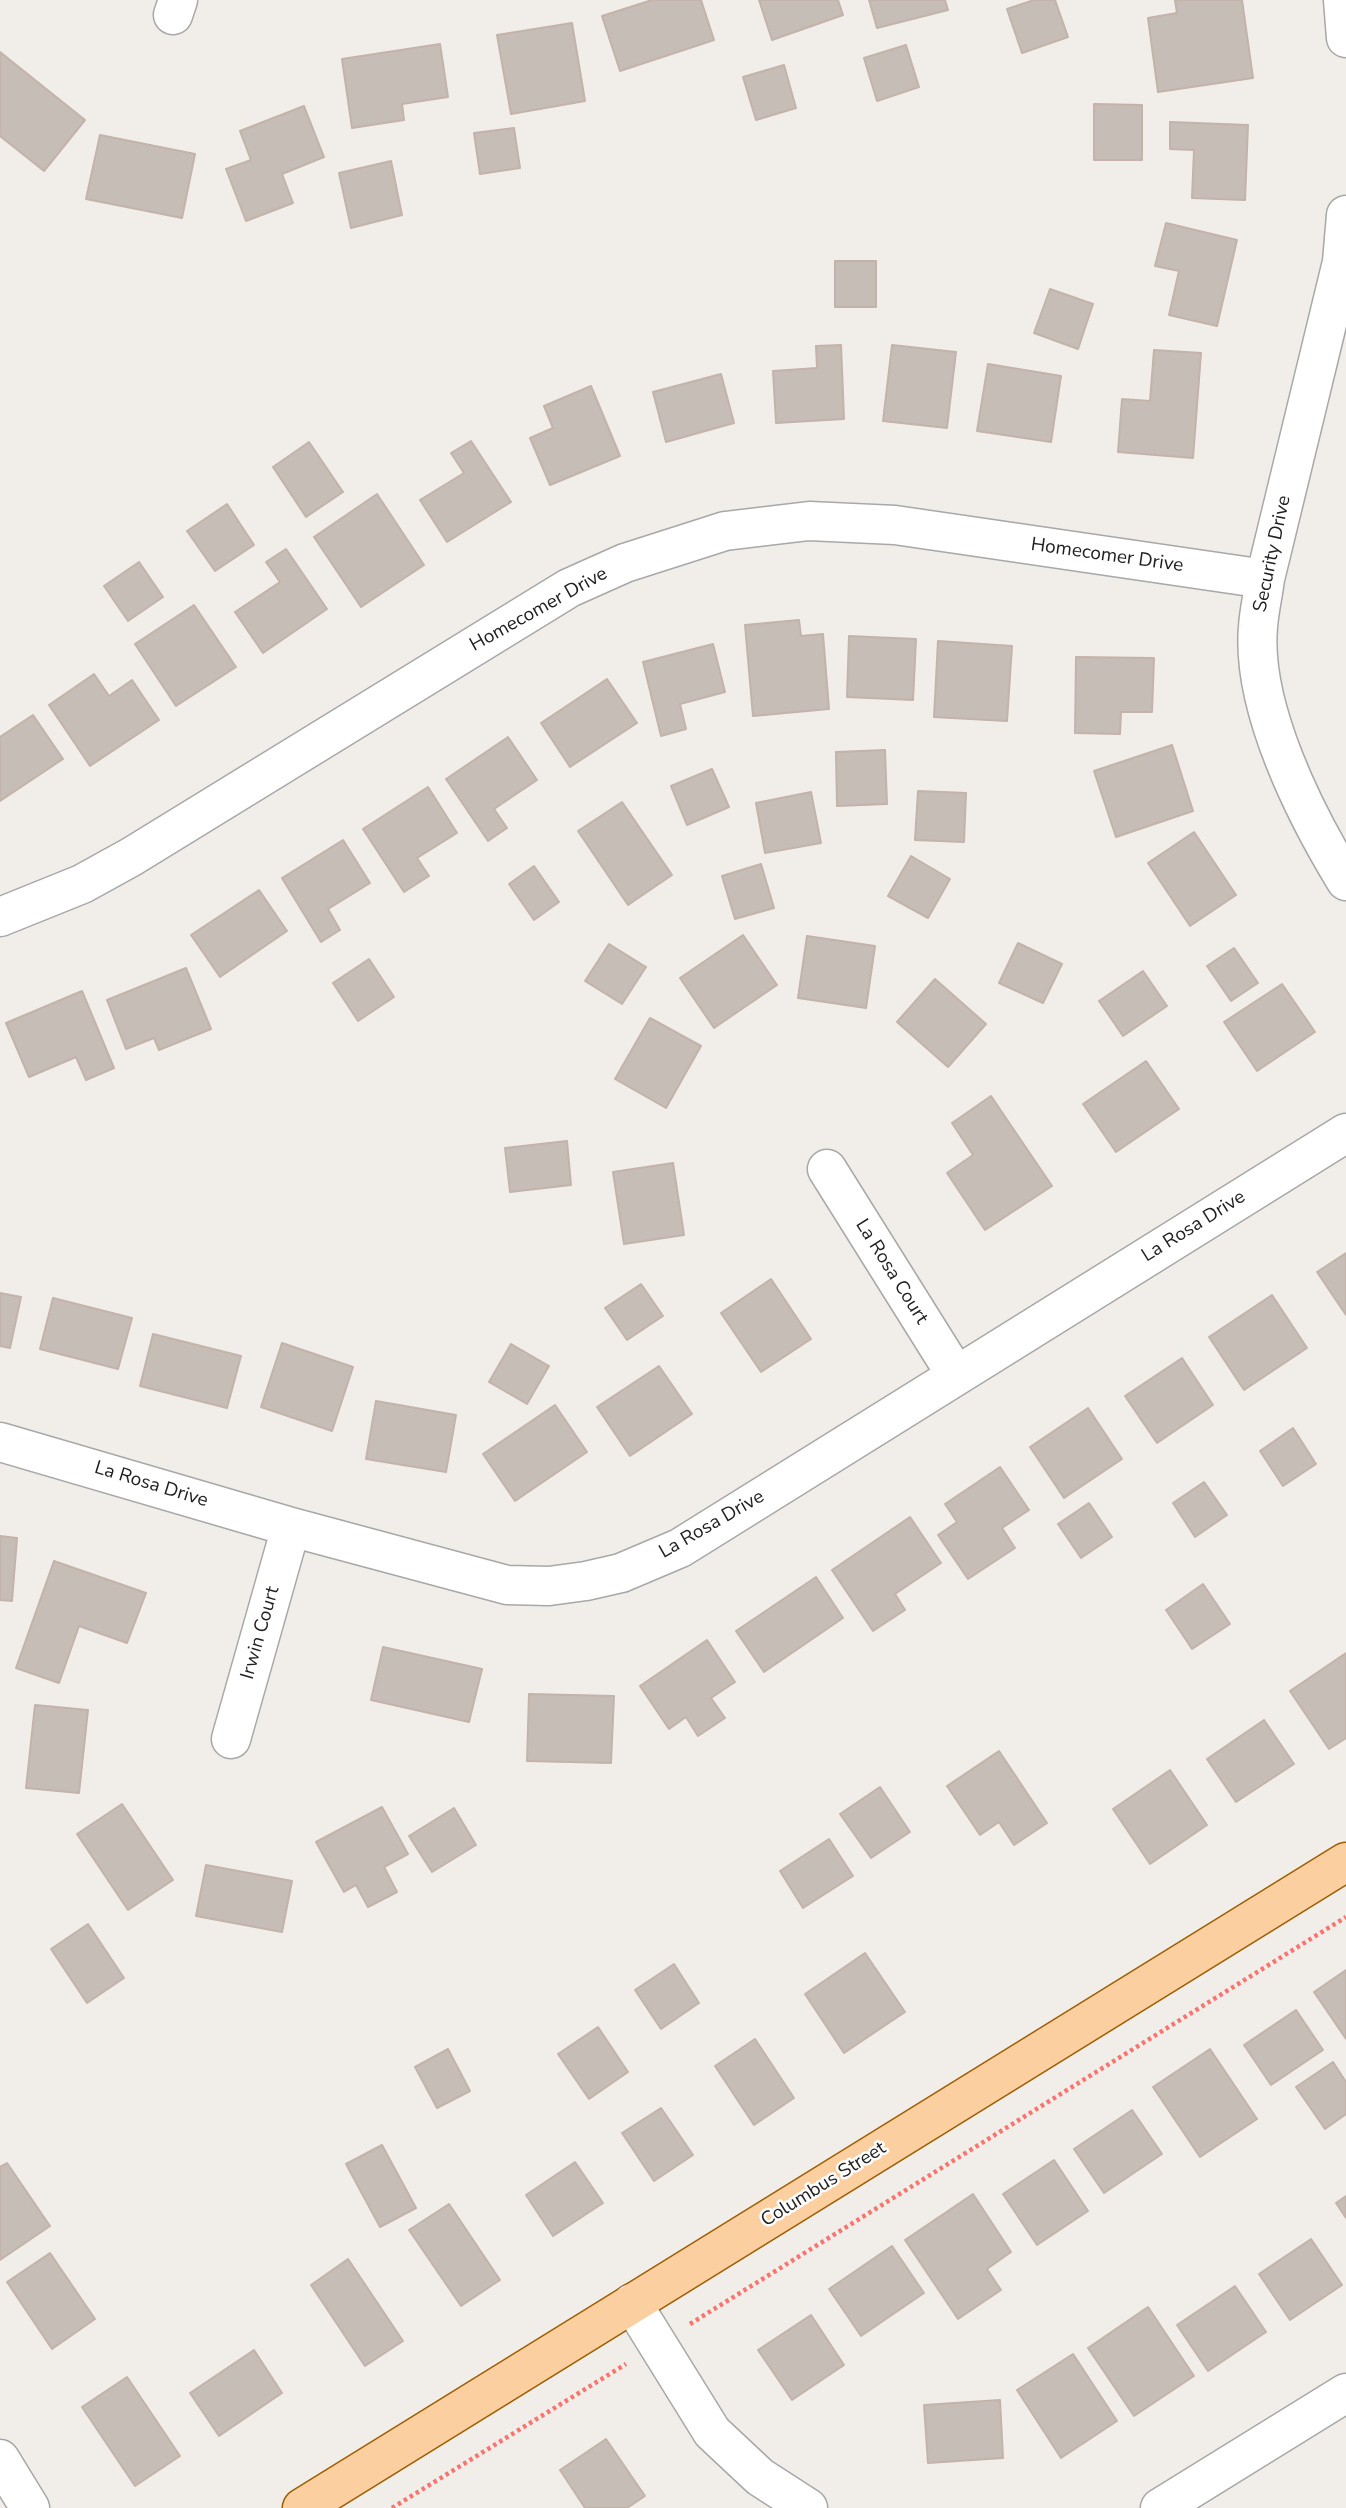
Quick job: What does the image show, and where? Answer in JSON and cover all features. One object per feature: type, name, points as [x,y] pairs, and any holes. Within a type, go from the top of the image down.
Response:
[{"type":"main road","name":"Columbus Street","points":[[302,2508],[1346,1862]]},
{"type":"street","points":[[1343,0],[1346,38]]},
{"type":"street","name":"Security Drive","points":[[1346,215],[1344,262],[1265,579],[1258,628],[1259,666],[1268,707],[1312,827],[1346,881]]},
{"type":"street","name":"Homecomer Drive","points":[[0,917],[59,895],[131,857],[569,589],[625,563],[724,531],[809,521],[895,524],[1265,579]]},
{"type":"street","name":"La Rosa Drive","points":[[0,1442],[291,1527],[507,1585],[550,1586],[621,1573],[680,1548],[1346,1133]]},
{"type":"street","name":"La Rosa Court","points":[[827,1168],[956,1375]]},
{"type":"street","name":"Irwin Court","points":[[231,1739],[291,1527]]},
{"type":"street","points":[[632,2304],[712,2432],[760,2477],[808,2508]]},
{"type":"street","points":[[1160,2508],[1346,2393]]},
{"type":"street","points":[[0,2459],[30,2508]]},
{"type":"path","points":[[392,2508],[1346,1917]]},
{"type":"building","points":[[652,0],[701,0],[714,40],[620,71],[602,16]]},
{"type":"building","points":[[759,0],[838,0],[843,15],[772,40]]},
{"type":"building","points":[[869,0],[945,0],[948,10],[877,28]]},
{"type":"building","points":[[1034,0],[1055,0],[1068,37],[1022,53],[1007,9]]},
{"type":"building","points":[[1175,0],[1242,0],[1253,78],[1158,92],[1148,18],[1177,13]]},
{"type":"building","points":[[572,23],[585,101],[511,114],[497,35]]},
{"type":"building","points":[[440,44],[448,97],[402,104],[404,120],[352,128],[342,59]]},
{"type":"building","points":[[906,45],[919,87],[877,101],[864,58]]},
{"type":"building","points":[[0,52],[85,120],[44,171],[0,136]]},
{"type":"building","points":[[784,65],[796,108],[756,120],[743,77]]},
{"type":"building","points":[[1094,104],[1142,105],[1142,160],[1094,160]]},
{"type":"building","points":[[304,106],[324,157],[282,174],[293,203],[246,221],[226,169],[251,160],[240,131]]},
{"type":"building","points":[[1170,122],[1248,125],[1245,200],[1192,198],[1194,150],[1170,149]]},
{"type":"building","points":[[514,128],[520,168],[480,174],[474,133]]},
{"type":"building","points":[[100,135],[195,154],[182,218],[86,199]]},
{"type":"building","points":[[391,161],[402,215],[351,228],[339,173]]},
{"type":"building","points":[[1166,223],[1237,240],[1217,326],[1169,315],[1179,271],[1155,266]]},
{"type":"building","points":[[835,261],[876,261],[876,307],[835,307]]},
{"type":"building","points":[[1050,289],[1093,304],[1078,349],[1034,333]]},
{"type":"building","points":[[841,345],[844,419],[776,423],[773,371],[817,368],[816,346]]},
{"type":"building","points":[[892,345],[956,352],[947,428],[883,421]]},
{"type":"building","points":[[1154,350],[1201,353],[1193,458],[1118,452],[1122,399],[1150,401]]},
{"type":"building","points":[[988,364],[1061,376],[1051,442],[977,431]]},
{"type":"building","points":[[721,374],[734,423],[666,442],[653,392]]},
{"type":"building","points":[[591,386],[620,456],[550,485],[530,438],[553,428],[544,406]]},
{"type":"building","points":[[471,441],[511,502],[447,542],[420,500],[464,473],[451,453]]},
{"type":"building","points":[[309,442],[343,492],[306,517],[273,467]]},
{"type":"building","points":[[377,494],[424,565],[361,607],[314,537]]},
{"type":"building","points":[[227,504],[254,545],[215,571],[187,531]]},
{"type":"building","points":[[286,549],[327,609],[263,653],[235,612],[280,582],[266,562]]},
{"type":"building","points":[[139,562],[163,597],[128,621],[104,586]]},
{"type":"building","points":[[194,605],[236,667],[176,706],[135,644]]},
{"type":"building","points":[[799,620],[801,636],[823,634],[829,709],[753,716],[745,625]]},
{"type":"building","points":[[849,636],[916,639],[913,700],[847,697]]},
{"type":"building","points":[[938,641],[1012,646],[1007,721],[934,717]]},
{"type":"building","points":[[713,644],[725,692],[680,704],[686,729],[661,736],[643,662]]},
{"type":"building","points":[[1076,657],[1154,658],[1152,712],[1121,712],[1120,734],[1075,733]]},
{"type":"building","points":[[94,674],[109,696],[132,680],[159,720],[90,766],[49,705]]},
{"type":"building","points":[[607,679],[637,723],[570,767],[541,723]]},
{"type":"building","points":[[33,715],[63,759],[0,801],[0,737]]},
{"type":"building","points":[[508,737],[537,780],[494,809],[507,828],[488,841],[446,779]]},
{"type":"building","points":[[1172,745],[1193,811],[1116,837],[1094,771]]},
{"type":"building","points":[[885,750],[887,804],[837,806],[836,752]]},
{"type":"building","points":[[712,769],[729,807],[687,825],[671,786]]},
{"type":"building","points":[[428,787],[457,833],[417,858],[429,876],[404,892],[363,829]]},
{"type":"building","points":[[918,791],[966,793],[964,842],[915,840]]},
{"type":"building","points":[[811,792],[821,843],[765,853],[756,803]]},
{"type":"building","points":[[622,802],[672,875],[628,905],[578,831]]},
{"type":"building","points":[[1194,832],[1236,895],[1190,926],[1148,863]]},
{"type":"building","points":[[343,840],[370,883],[328,909],[340,930],[321,942],[282,878]]},
{"type":"building","points":[[911,856],[950,879],[928,918],[888,896]]},
{"type":"building","points":[[761,864],[774,908],[735,919],[722,876]]},
{"type":"building","points":[[534,866],[559,902],[534,920],[509,884]]},
{"type":"building","points":[[259,890],[287,931],[220,977],[191,935]]},
{"type":"building","points":[[743,935],[777,985],[714,1028],[680,978]]},
{"type":"building","points":[[807,936],[875,946],[866,1008],[798,998]]},
{"type":"building","points":[[1018,943],[1062,964],[1043,1003],[999,983]]},
{"type":"building","points":[[609,944],[646,967],[622,1004],[585,981]]},
{"type":"building","points":[[1234,948],[1258,983],[1231,1001],[1207,966]]},
{"type":"building","points":[[369,959],[394,997],[358,1021],[333,983]]},
{"type":"building","points":[[186,968],[211,1029],[159,1050],[154,1038],[126,1049],[107,1000]]},
{"type":"building","points":[[1143,971],[1167,1006],[1123,1036],[1099,1001]]},
{"type":"building","points":[[935,979],[986,1024],[948,1067],[897,1022]]},
{"type":"building","points":[[1282,984],[1315,1032],[1257,1071],[1224,1022]]},
{"type":"building","points":[[82,991],[114,1068],[86,1080],[76,1057],[29,1077],[6,1023]]},
{"type":"building","points":[[650,1018],[701,1046],[666,1108],[615,1079]]},
{"type":"building","points":[[1146,1061],[1179,1109],[1116,1152],[1083,1104]]},
{"type":"building","points":[[991,1096],[1052,1186],[985,1230],[947,1173],[973,1155],[952,1123]]},
{"type":"building","points":[[567,1141],[571,1185],[510,1192],[505,1148]]},
{"type":"building","points":[[673,1163],[684,1235],[624,1244],[613,1172]]},
{"type":"building","points":[[1346,1253],[1346,1315],[1317,1272]]},
{"type":"building","points":[[771,1279],[811,1339],[761,1372],[721,1313]]},
{"type":"building","points":[[641,1284],[663,1316],[627,1340],[605,1308]]},
{"type":"building","points":[[0,1293],[21,1297],[10,1348],[0,1346]]},
{"type":"building","points":[[1272,1295],[1307,1348],[1244,1390],[1209,1337]]},
{"type":"building","points":[[53,1298],[132,1318],[118,1369],[40,1349]]},
{"type":"building","points":[[153,1334],[241,1356],[227,1408],[140,1386]]},
{"type":"building","points":[[282,1343],[353,1367],[332,1431],[261,1407]]},
{"type":"building","points":[[511,1344],[549,1366],[527,1404],[489,1382]]},
{"type":"building","points":[[1182,1358],[1213,1405],[1157,1443],[1125,1396]]},
{"type":"building","points":[[659,1366],[692,1414],[630,1456],[597,1407]]},
{"type":"building","points":[[376,1401],[456,1415],[446,1472],[366,1459]]},
{"type":"building","points":[[555,1405],[587,1452],[515,1501],[483,1454]]},
{"type":"building","points":[[1088,1408],[1122,1459],[1064,1498],[1030,1447]]},
{"type":"building","points":[[1293,1428],[1316,1464],[1283,1486],[1260,1451]]},
{"type":"building","points":[[1000,1467],[1029,1510],[1002,1528],[1015,1548],[968,1579],[938,1535],[957,1522],[945,1504]]},
{"type":"building","points":[[1204,1482],[1227,1515],[1195,1537],[1173,1503]]},
{"type":"building","points":[[1089,1503],[1112,1537],[1081,1558],[1058,1524]]},
{"type":"building","points":[[910,1517],[941,1563],[895,1594],[905,1610],[873,1631],[832,1570]]},
{"type":"building","points":[[0,1536],[17,1538],[12,1601],[0,1600]]},
{"type":"building","points":[[54,1561],[146,1593],[127,1643],[79,1626],[59,1683],[16,1668]]},
{"type":"building","points":[[816,1577],[843,1618],[764,1672],[736,1631]]},
{"type":"building","points":[[1203,1584],[1230,1624],[1192,1649],[1166,1610]]},
{"type":"building","points":[[707,1640],[735,1682],[711,1698],[725,1718],[698,1736],[686,1717],[669,1729],[640,1686]]},
{"type":"building","points":[[383,1647],[482,1669],[469,1722],[371,1700]]},
{"type":"building","points":[[1346,1653],[1346,1738],[1329,1749],[1290,1691]]},
{"type":"building","points":[[529,1694],[614,1696],[611,1763],[527,1761]]},
{"type":"building","points":[[35,1705],[88,1710],[79,1793],[26,1788]]},
{"type":"building","points":[[1264,1720],[1294,1764],[1236,1802],[1207,1759]]},
{"type":"building","points":[[999,1751],[1047,1823],[1014,1845],[999,1822],[980,1835],[947,1786]]},
{"type":"building","points":[[1170,1770],[1207,1825],[1150,1864],[1113,1809]]},
{"type":"building","points":[[880,1787],[910,1832],[871,1858],[840,1814]]},
{"type":"building","points":[[122,1804],[173,1880],[128,1910],[77,1834]]},
{"type":"building","points":[[382,1807],[408,1854],[384,1867],[397,1892],[368,1907],[356,1885],[344,1892],[316,1842]]},
{"type":"building","points":[[454,1808],[476,1845],[432,1872],[409,1836]]},
{"type":"building","points":[[829,1839],[853,1876],[803,1908],[780,1871]]},
{"type":"building","points":[[206,1865],[292,1881],[282,1932],[196,1916]]},
{"type":"building","points":[[88,1924],[124,1978],[87,2003],[51,1949]]},
{"type":"building","points":[[865,1953],[905,2012],[844,2053],[805,1994]]},
{"type":"building","points":[[674,1964],[699,2003],[661,2029],[635,1990]]},
{"type":"building","points":[[1346,1970],[1346,2039],[1314,1992]]},
{"type":"building","points":[[1296,2010],[1323,2050],[1271,2085],[1244,2045]]},
{"type":"building","points":[[598,2027],[628,2072],[589,2099],[558,2054]]},
{"type":"building","points":[[755,2039],[794,2098],[754,2125],[715,2066]]},
{"type":"building","points":[[448,2049],[470,2091],[437,2108],[415,2067]]},
{"type":"building","points":[[1210,2049],[1257,2119],[1200,2157],[1153,2087]]},
{"type":"building","points":[[1333,2062],[1346,2082],[1346,2114],[1325,2129],[1296,2087]]},
{"type":"building","points":[[661,2108],[693,2155],[654,2181],[622,2133]]},
{"type":"building","points":[[1132,2110],[1162,2154],[1104,2193],[1074,2149]]},
{"type":"building","points":[[382,2145],[416,2208],[380,2227],[346,2164]]},
{"type":"building","points":[[1054,2160],[1088,2211],[1037,2245],[1003,2194]]},
{"type":"building","points":[[575,2162],[603,2203],[553,2236],[526,2195]]},
{"type":"building","points":[[7,2163],[50,2226],[0,2260],[0,2167]]},
{"type":"building","points":[[973,2194],[1011,2252],[987,2269],[1001,2290],[958,2319],[905,2240]]},
{"type":"building","points":[[1346,2196],[1346,2218],[1336,2203]]},
{"type":"building","points":[[449,2204],[500,2280],[461,2306],[409,2230]]},
{"type":"building","points":[[1311,2239],[1342,2285],[1290,2320],[1259,2274]]},
{"type":"building","points":[[892,2246],[924,2293],[861,2336],[829,2289]]},
{"type":"building","points":[[50,2253],[95,2319],[52,2349],[7,2282]]},
{"type":"building","points":[[348,2259],[403,2341],[365,2366],[311,2285]]},
{"type":"building","points":[[1235,2286],[1266,2332],[1208,2371],[1177,2325]]},
{"type":"building","points":[[1148,2307],[1194,2376],[1134,2416],[1088,2348]]},
{"type":"building","points":[[811,2315],[844,2365],[792,2400],[758,2350]]},
{"type":"building","points":[[254,2350],[282,2393],[219,2436],[190,2393]]},
{"type":"building","points":[[1073,2354],[1117,2421],[1061,2458],[1017,2390]]},
{"type":"building","points":[[127,2377],[180,2456],[135,2486],[82,2407]]},
{"type":"building","points":[[1000,2400],[1003,2458],[928,2463],[924,2405]]},
{"type":"building","points":[[606,2439],[645,2496],[627,2508],[585,2508],[560,2470]]}]
